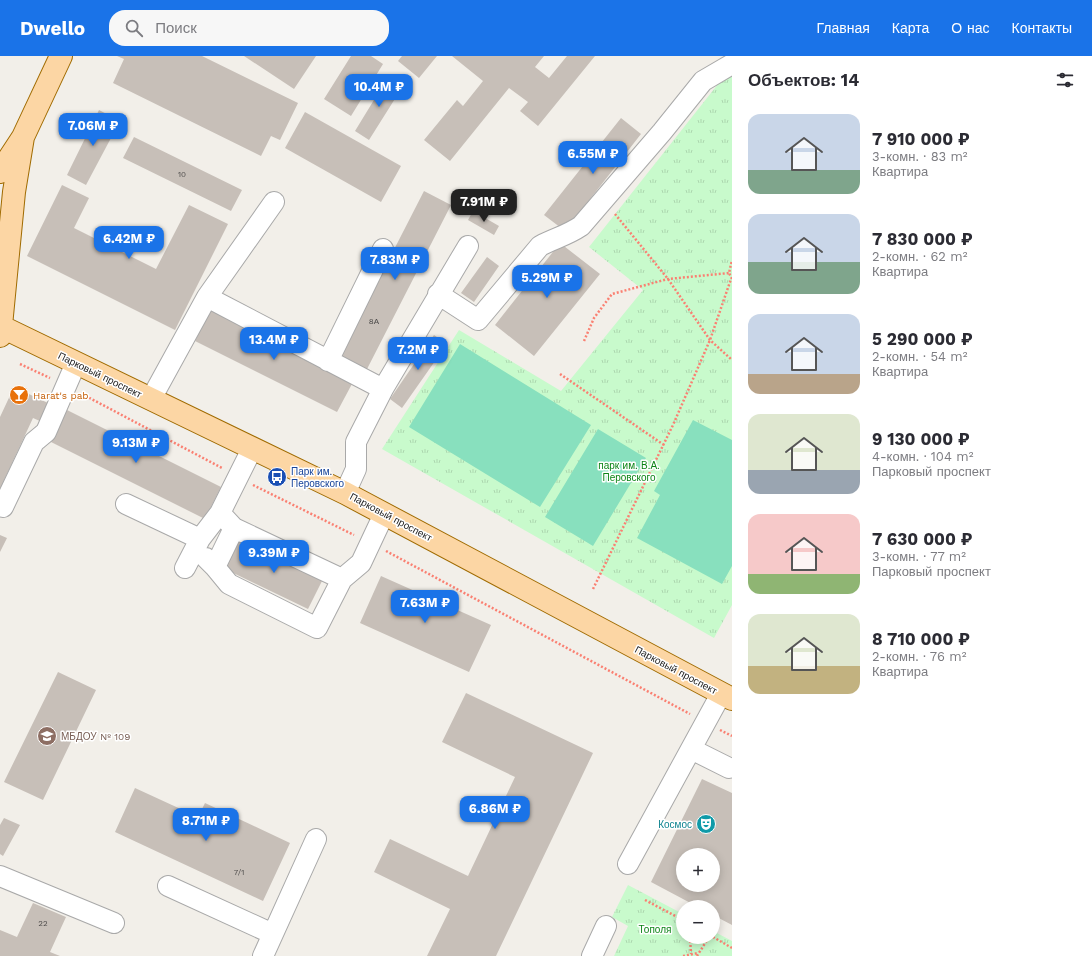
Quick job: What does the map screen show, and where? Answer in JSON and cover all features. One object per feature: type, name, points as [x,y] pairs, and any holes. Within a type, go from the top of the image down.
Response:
[{"type":"main road","points":[[0,172],[23,137],[61,56]]},
{"type":"main road","points":[[1,330],[4,251],[23,137]]},
{"type":"main road","name":"Парковый проспект","points":[[1,330],[152,399],[345,493],[726,696]]},
{"type":"lane","points":[[438,294],[478,320],[540,246],[552,240],[566,236],[582,226],[703,81],[732,64]]},
{"type":"lane","points":[[152,399],[207,297],[274,202]]},
{"type":"lane","points":[[345,493],[356,469],[356,442],[383,389],[438,294],[468,246]]},
{"type":"lane","points":[[328,361],[383,249]]},
{"type":"lane","points":[[207,297],[383,389]]},
{"type":"lane","points":[[3,507],[34,442],[46,432],[76,363]]},
{"type":"lane","points":[[185,568],[198,544],[220,513],[252,449]]},
{"type":"lane","points":[[126,504],[198,544],[229,584],[317,628],[342,579],[361,563],[384,514]]},
{"type":"lane","points":[[220,513],[234,528],[342,579]]},
{"type":"lane","points":[[215,567],[234,528]]},
{"type":"lane","points":[[628,864],[691,748],[726,696]]},
{"type":"lane","points":[[691,748],[728,768]]},
{"type":"lane","points":[[263,956],[316,839]]},
{"type":"lane","points":[[0,876],[114,923]]},
{"type":"lane","points":[[168,886],[273,934]]},
{"type":"lane","points":[[592,956],[606,926]]},
{"type":"path","points":[[604,200],[668,279],[710,340],[732,360]]},
{"type":"path","points":[[593,589],[664,445],[710,340],[732,279],[729,273],[732,266],[732,260]]},
{"type":"path","points":[[584,341],[594,318],[612,294],[668,279],[729,273]]},
{"type":"path","points":[[560,374],[664,445]]},
{"type":"path","points":[[645,900],[676,916]]},
{"type":"path","points":[[720,941],[732,948]]},
{"type":"path","points":[[690,944],[691,954]]},
{"type":"path","points":[[683,956],[698,954],[704,944]]},
{"type":"green space","name":"парк им. В.А. Перовского","points":[[732,70],[732,605],[714,638],[382,449],[459,330],[561,391],[643,290],[589,247],[726,74]]},
{"type":"green space","points":[[460,344],[591,425],[540,507],[409,427]]},
{"type":"green space","points":[[693,420],[732,440],[732,566],[722,584],[637,538],[660,495],[654,491]]},
{"type":"green space","points":[[598,429],[646,458],[593,546],[545,517]]},
{"type":"green space","name":"Тополя","points":[[628,885],[676,910],[676,944],[720,944],[720,935],[732,941],[732,956],[614,956],[628,926],[612,917]]},
{"type":"building","points":[[117,56],[202,56],[298,103],[280,140],[271,136],[261,156],[113,83],[124,59]]},
{"type":"building","points":[[244,56],[316,56],[294,89]]},
{"type":"building","points":[[351,56],[371,56],[383,64],[351,116],[324,99]]},
{"type":"building","points":[[402,56],[437,56],[419,78],[398,61]]},
{"type":"building","points":[[452,56],[544,56],[535,67],[549,78],[567,56],[595,56],[538,126],[520,111],[528,102],[509,88],[450,161],[424,140],[457,100],[463,106],[483,81]]},
{"type":"building","points":[[388,77],[403,86],[369,140],[355,131]]},
{"type":"building","points":[[99,110],[120,121],[86,185],[67,175]]},
{"type":"building","points":[[305,112],[401,166],[381,202],[285,148]]},
{"type":"building","points":[[621,118],[641,134],[565,231],[544,215]]},
{"type":"building","points":[[134,137],[242,190],[231,211],[123,158]]},
{"type":"building","points":[[62,185],[89,198],[74,228],[156,269],[189,205],[228,224],[175,330],[27,256]]},
{"type":"building","points":[[424,191],[451,205],[366,371],[339,357]]},
{"type":"building","points":[[473,211],[499,226],[494,235],[468,220]]},
{"type":"building","points":[[560,243],[600,274],[534,356],[495,325]]},
{"type":"building","points":[[487,257],[499,266],[474,302],[461,293]]},
{"type":"building","points":[[210,310],[353,382],[337,412],[195,341]]},
{"type":"building","points":[[434,335],[447,344],[402,408],[390,399]]},
{"type":"building","points":[[14,387],[50,404],[42,422],[33,418],[0,489],[0,417]]},
{"type":"building","points":[[67,410],[221,487],[205,519],[51,442]]},
{"type":"building","points":[[0,535],[7,538],[0,552]]},
{"type":"building","points":[[240,539],[323,579],[308,609],[225,569]]},
{"type":"building","points":[[381,576],[491,625],[469,672],[360,623]]},
{"type":"building","points":[[58,672],[96,690],[43,800],[4,782]]},
{"type":"building","points":[[466,693],[593,753],[496,956],[427,956],[450,909],[374,872],[390,839],[468,876],[515,777],[442,742]]},
{"type":"building","name":"Космос","points":[[702,779],[732,793],[732,925],[720,919],[720,900],[685,900],[651,882]]},
{"type":"building","points":[[135,788],[198,817],[205,803],[290,843],[263,901],[115,832]]},
{"type":"building","points":[[4,818],[20,825],[3,856],[0,854],[0,825]]},
{"type":"building","points":[[33,903],[66,917],[50,952],[60,956],[0,956],[0,930],[17,937]]},
{"type":"place","name":"Harat's pab","points":[[19,395]]},
{"type":"place","name":"Парк им. Перовского","points":[[277,477]]},
{"type":"place","name":"МБДОУ № 109","points":[[47,736]]},
{"type":"place","name":"Космос","points":[[706,824]]}]
